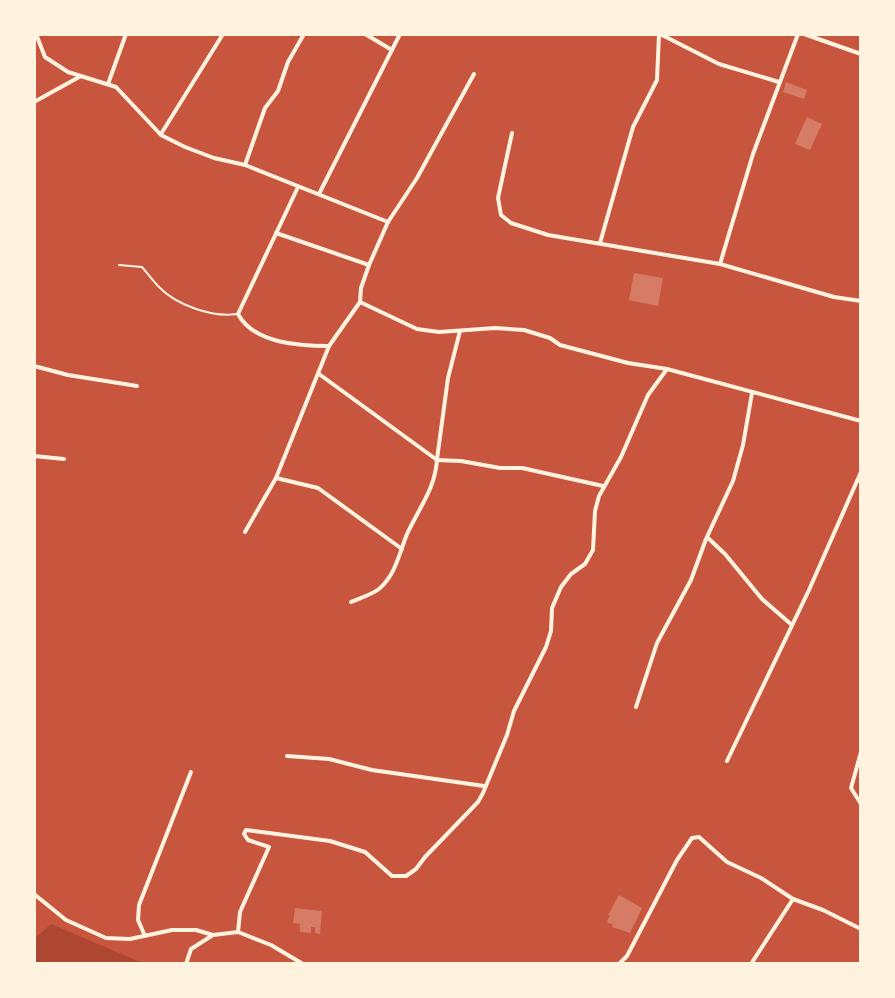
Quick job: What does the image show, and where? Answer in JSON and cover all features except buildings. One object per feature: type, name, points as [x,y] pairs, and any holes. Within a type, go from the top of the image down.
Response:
[{"type":"street","points":[[36,34],[45,57],[68,72],[116,87],[161,135],[214,158],[245,165],[320,193],[388,222]]},
{"type":"street","points":[[108,84],[126,34]]},
{"type":"street","points":[[161,135],[223,34]]},
{"type":"street","points":[[245,165],[265,108],[278,91],[288,62],[304,34]]},
{"type":"street","points":[[365,34],[392,50]]},
{"type":"street","points":[[320,193],[400,34]]},
{"type":"street","points":[[600,243],[633,127],[657,80],[659,34],[719,64],[779,82]]},
{"type":"street","points":[[720,264],[753,154],[798,34]]},
{"type":"street","points":[[804,34],[861,54]]},
{"type":"street","points":[[245,532],[276,478],[329,346],[360,302],[369,265],[388,222],[417,178],[474,74]]},
{"type":"street","points":[[34,102],[81,76]]},
{"type":"street","points":[[512,133],[498,198],[501,215],[511,223],[530,231],[720,264],[819,294],[861,301]]},
{"type":"street","points":[[298,187],[238,314],[257,332],[281,341],[303,346],[329,346]]},
{"type":"street","points":[[276,233],[369,265]]},
{"type":"street","points":[[360,302],[417,329],[460,331],[511,327],[538,333],[560,345],[628,363],[667,369],[861,421]]},
{"type":"street","points":[[351,602],[377,590],[393,570],[427,499],[436,473],[448,378],[460,331]]},
{"type":"street","points":[[34,366],[137,386]]},
{"type":"street","points":[[238,932],[240,912],[269,847],[248,840],[244,834],[246,830],[330,841],[365,852],[392,876],[406,876],[478,802],[514,711],[546,647],[551,631],[552,608],[561,587],[571,574],[585,564],[593,550],[595,511],[603,486],[621,457],[648,395],[667,369]]},
{"type":"street","points":[[318,374],[437,460],[522,468],[603,486]]},
{"type":"street","points":[[636,707],[657,643],[691,580],[733,481],[752,393]]},
{"type":"street","points":[[34,456],[64,459]]},
{"type":"street","points":[[727,761],[861,472]]},
{"type":"street","points":[[276,478],[318,488],[402,549]]},
{"type":"street","points":[[707,537],[762,599],[792,625]]},
{"type":"street","points":[[861,752],[851,788],[861,804]]},
{"type":"street","points":[[287,756],[329,759],[372,770],[484,786]]},
{"type":"street","points":[[145,936],[138,920],[139,905],[191,772]]},
{"type":"street","points":[[619,964],[627,956],[677,860],[692,838],[699,837],[727,862],[761,878],[793,899],[861,929]]},
{"type":"street","points":[[34,894],[66,920],[106,938],[145,936],[172,930],[196,930],[213,935],[238,932],[271,945],[303,964]]},
{"type":"street","points":[[751,964],[793,899]]},
{"type":"street","points":[[186,964],[191,949],[213,935]]},
{"type":"lane","points":[[119,265],[142,267],[159,287],[185,304],[223,316],[238,314]]},
{"type":"shaded area","points":[[51,924],[145,964],[34,964],[34,939]]}]
